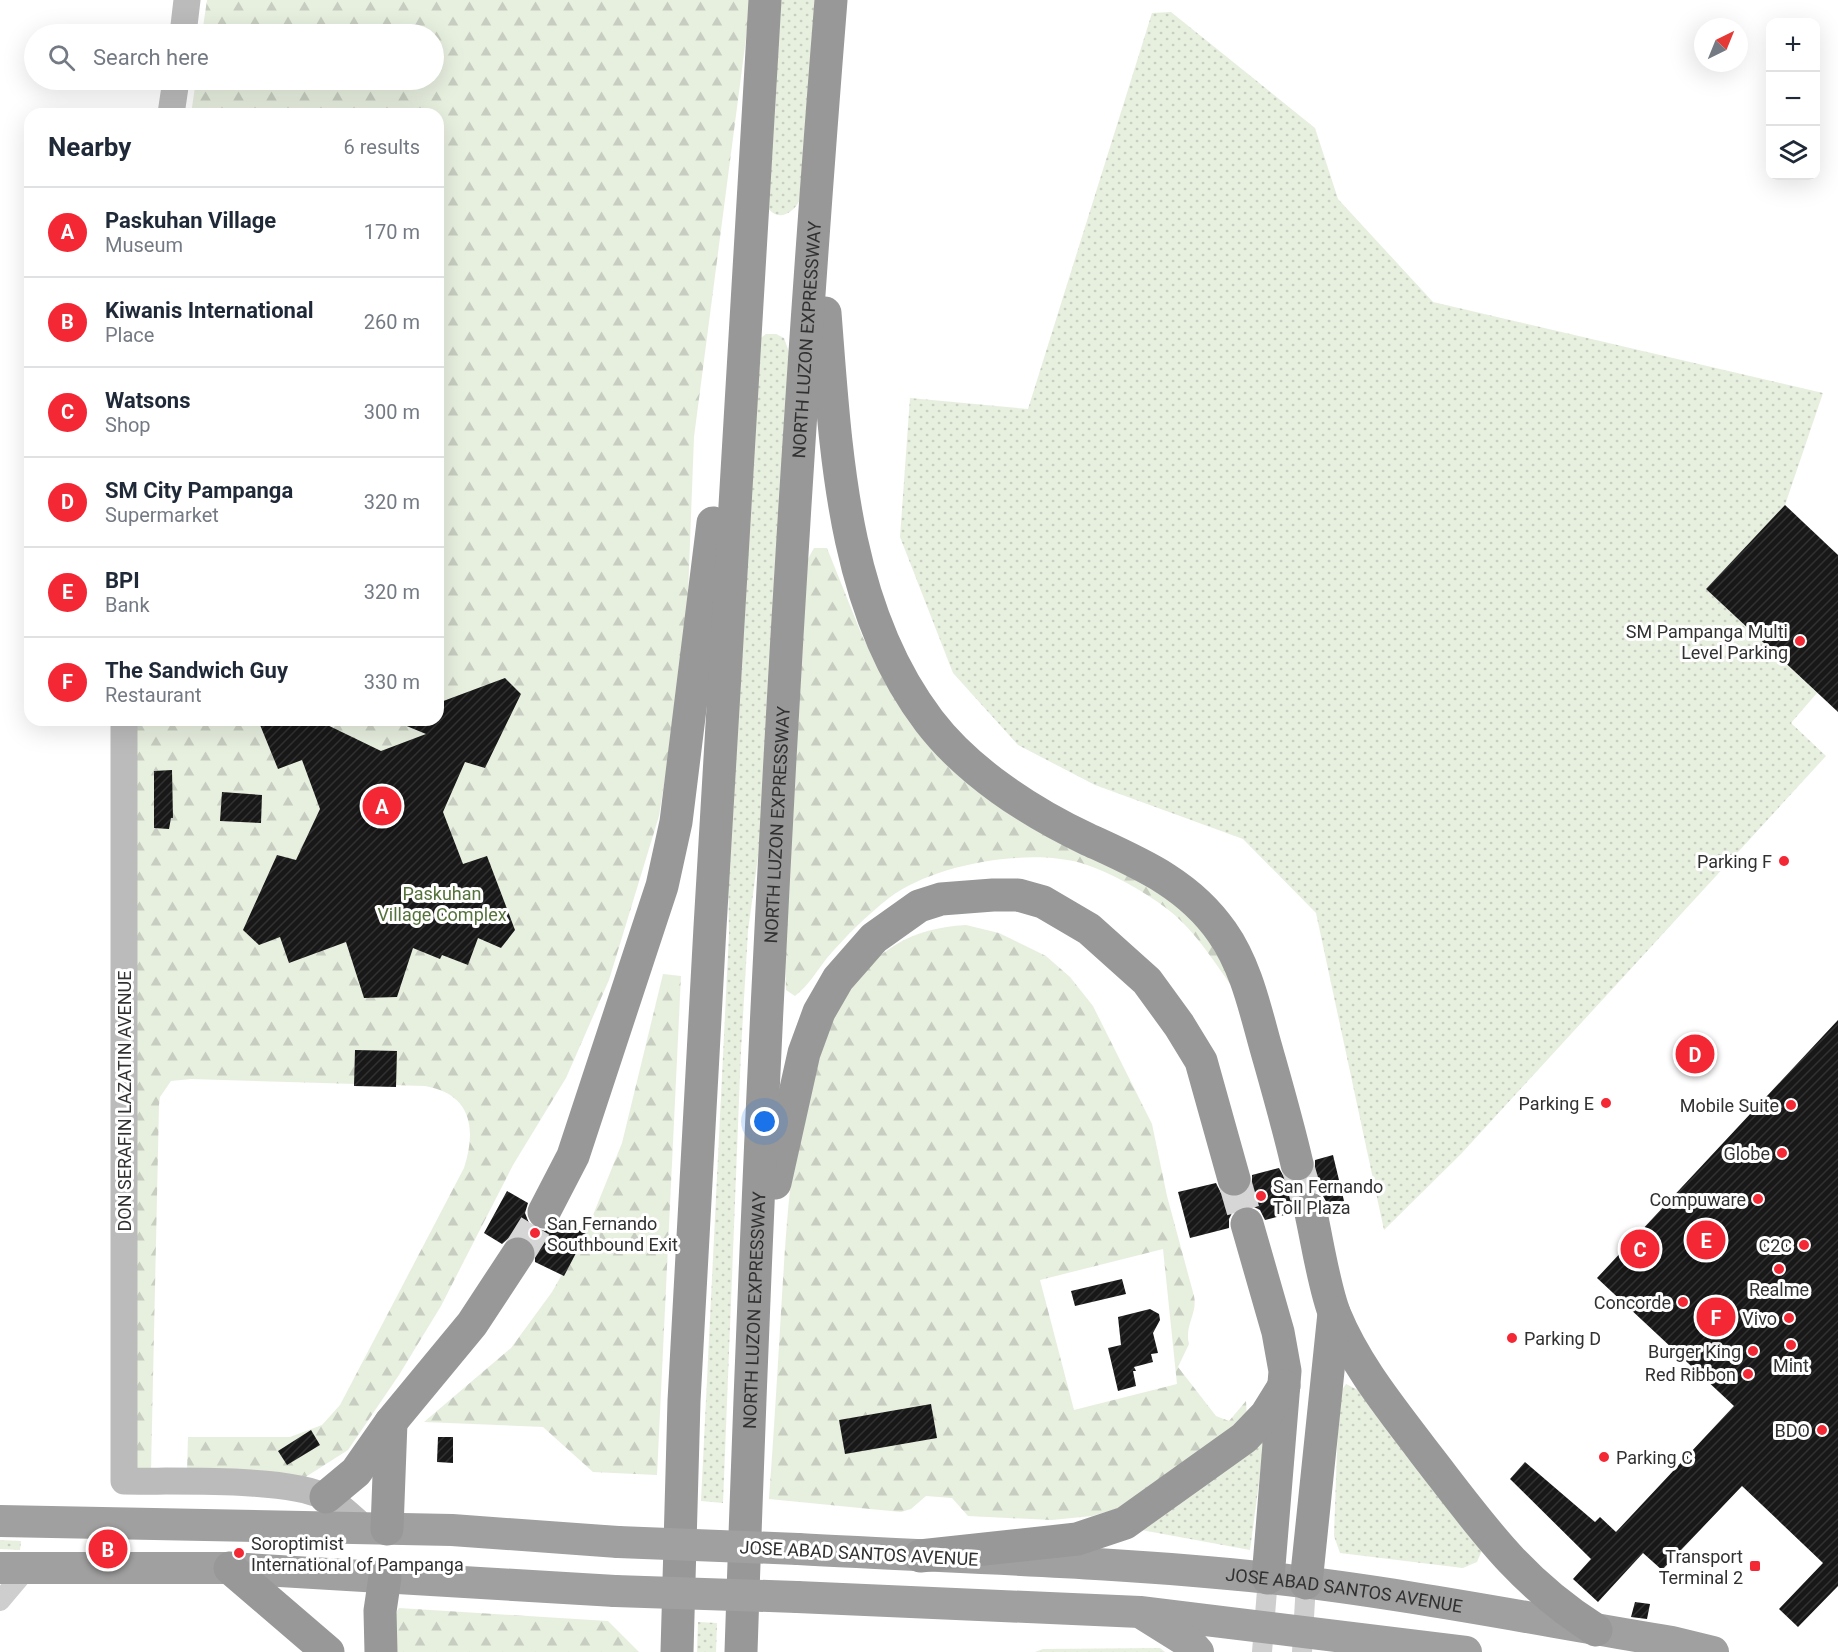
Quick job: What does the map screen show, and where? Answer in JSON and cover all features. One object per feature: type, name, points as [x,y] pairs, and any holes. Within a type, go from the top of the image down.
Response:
[{"type":"highway","points":[[677,1652],[686,1377],[765,0]]},
{"type":"highway","name":"NORTH LUZON EXPRESSWAY","points":[[741,1652],[753,1315],[789,569],[831,0]]},
{"type":"highway","points":[[815,195],[842,497],[849,538],[879,630],[893,662],[930,722],[974,766],[1059,824],[1171,880],[1216,923],[1238,961],[1252,999],[1297,1164]]},
{"type":"highway","points":[[544,1212],[576,1146],[652,923],[676,822],[750,236]]},
{"type":"highway","points":[[753,1315],[792,1100],[815,1022],[828,993],[862,950],[888,926],[928,902],[1018,895],[1043,902],[1089,928],[1147,981],[1202,1061],[1234,1179]]},
{"type":"highway","points":[[1310,1209],[1334,1313],[1349,1344],[1382,1397],[1497,1546],[1545,1595],[1596,1630]]},
{"type":"highway","points":[[1247,1224],[1283,1356],[1284,1386],[1268,1578]]},
{"type":"highway","points":[[243,1525],[351,1478],[391,1422],[472,1324],[518,1254]]},
{"type":"highway","points":[[1306,1583],[1334,1313]]},
{"type":"highway","points":[[920,1556],[1077,1539],[1125,1523],[1244,1438],[1266,1415],[1284,1386]]},
{"type":"highway","points":[[381,1652],[380,1611],[385,1577],[376,1528],[391,1422]]},
{"type":"highway","name":"JOSE ABAD SANTOS AVENUE","points":[[0,1521],[376,1528],[618,1542],[798,1549],[1268,1578],[1596,1630],[1713,1652]]},
{"type":"highway","points":[[230,1568],[328,1652]]},
{"type":"highway","points":[[14,1569],[230,1568],[615,1591],[1140,1612],[1263,1639],[1466,1652]]},
{"type":"highway","points":[[1140,1612],[1191,1644],[1198,1652]]},
{"type":"main road","points":[[184,24],[188,0]]},
{"type":"main road","points":[[172,108],[175,90]]},
{"type":"main road","name":"DON SERAFIN LAZATIN AVENUE","points":[[124,726],[124,1481],[246,1484],[316,1494]]},
{"type":"main road","points":[[316,1494],[376,1528]]},
{"type":"street","points":[[0,1601],[14,1569]]},
{"type":"street","points":[[1263,1639],[1268,1578]]},
{"type":"street","points":[[1302,1642],[1306,1583]]},
{"type":"green space","name":"Paskuhan Village Complex","points":[[207,0],[751,0],[694,437],[686,648],[659,816],[609,980],[566,1078],[513,1165],[441,1306],[399,1375],[348,1450],[304,1478],[187,1472],[188,1437],[290,1437],[322,1425],[340,1405],[464,1168],[470,1127],[461,1105],[440,1090],[425,1086],[191,1079],[171,1081],[160,1097],[159,1105],[151,1470],[134,1469],[137,726],[444,726],[444,108],[192,108],[195,90],[444,90],[444,24],[203,24]]},
{"type":"green space","points":[[779,0],[818,0],[800,200],[792,210],[783,215],[773,213],[765,203]]},
{"type":"green space","points":[[1171,12],[1315,128],[1338,199],[1433,302],[1823,393],[1785,505],[1706,589],[1817,693],[1791,723],[1826,756],[1461,1154],[1384,1230],[1316,913],[1243,839],[1095,785],[1018,745],[953,673],[900,537],[910,398],[1028,409],[1152,13]]},
{"type":"green space","points":[[766,334],[776,334],[784,338],[789,352],[767,790],[748,931],[741,1050],[723,1503],[701,1501],[729,934],[727,773],[758,340]]},
{"type":"green space","points":[[814,548],[827,548],[863,638],[896,696],[1167,891],[1211,936],[1233,988],[1185,925],[1147,895],[1114,876],[1081,863],[1035,857],[982,862],[955,868],[908,886],[889,898],[856,926],[795,996],[786,990],[783,894],[804,566]]},
{"type":"green space","points":[[966,925],[999,933],[1046,956],[1070,977],[1093,1006],[1152,1124],[1167,1196],[1194,1296],[1194,1308],[1188,1331],[1189,1344],[1178,1367],[1216,1416],[1229,1421],[1246,1401],[1247,1420],[1127,1506],[1092,1516],[1052,1520],[968,1516],[952,1498],[926,1496],[911,1509],[901,1512],[769,1499],[790,1194],[806,1094],[835,1012],[857,978],[883,953],[897,944],[912,936],[946,927]],"holes":[[[1163,1249],[1177,1384],[1074,1410],[1040,1280]]]},
{"type":"green space","points":[[663,974],[681,976],[657,1475],[593,1472],[543,1427],[424,1422],[511,1348],[552,1292],[587,1230],[622,1143]]},
{"type":"green space","points":[[1346,1384],[1358,1390],[1482,1550],[1477,1562],[1463,1568],[1340,1553],[1334,1536],[1339,1394]]},
{"type":"green space","points":[[1265,1437],[1250,1550],[1136,1529]]},
{"type":"green space","points":[[0,1540],[21,1541],[20,1550],[0,1549]]},
{"type":"green space","points":[[399,1608],[608,1621],[639,1652],[392,1652],[391,1620]]},
{"type":"green space","points":[[698,1622],[717,1623],[716,1652],[697,1652]]},
{"type":"green space","points":[[1160,1648],[1165,1652],[1035,1652],[1043,1649]]},
{"type":"building","name":"SM Pampanga Multi Level Parking","points":[[1785,505],[1838,555],[1838,712],[1706,589]]},
{"type":"building","points":[[505,678],[521,694],[485,768],[465,762],[443,812],[463,864],[487,856],[515,930],[501,948],[478,938],[468,965],[442,955],[440,959],[413,948],[397,997],[364,998],[346,942],[289,963],[280,937],[259,945],[243,930],[277,855],[296,860],[320,809],[302,760],[278,769],[260,726],[329,726],[381,751],[426,734],[407,726],[444,726],[444,701]]},
{"type":"building","points":[[172,770],[173,818],[171,818],[169,829],[154,828],[154,771]]},
{"type":"building","points":[[222,792],[262,795],[261,823],[220,821]]},
{"type":"building","points":[[1838,1020],[1838,1586],[1798,1627],[1779,1609],[1823,1563],[1742,1486],[1662,1570],[1643,1553],[1598,1602],[1573,1579],[1591,1559],[1510,1479],[1525,1462],[1595,1522],[1600,1517],[1616,1532],[1734,1406],[1597,1278]]},
{"type":"building","points":[[355,1050],[397,1051],[396,1087],[354,1086]]},
{"type":"building","name":"San Fernando Toll Plaza","points":[[1333,1155],[1344,1201],[1328,1205],[1323,1196],[1316,1191],[1305,1191],[1298,1195],[1292,1203],[1292,1213],[1265,1220],[1260,1210],[1252,1206],[1242,1206],[1233,1211],[1229,1219],[1229,1228],[1190,1238],[1178,1192],[1216,1183],[1221,1193],[1230,1197],[1238,1197],[1248,1192],[1252,1184],[1252,1175],[1279,1168],[1284,1177],[1291,1182],[1301,1182],[1310,1177],[1315,1169],[1315,1160]]},
{"type":"building","name":"San Fernando Southbound Exit","points":[[507,1191],[528,1203],[525,1213],[529,1223],[535,1228],[545,1231],[555,1227],[561,1221],[586,1234],[564,1276],[535,1262],[535,1246],[528,1238],[520,1235],[510,1237],[502,1244],[484,1233]]},
{"type":"building","points":[[1122,1279],[1126,1294],[1075,1306],[1071,1291]]},
{"type":"building","points":[[1150,1309],[1159,1314],[1160,1320],[1153,1333],[1158,1353],[1151,1354],[1153,1362],[1134,1367],[1136,1386],[1118,1391],[1108,1348],[1121,1345],[1118,1317]]},
{"type":"building","points":[[931,1404],[937,1438],[845,1454],[839,1420]]},
{"type":"building","points":[[311,1430],[320,1445],[287,1465],[278,1451]]},
{"type":"building","points":[[438,1437],[453,1437],[453,1463],[437,1462]]},
{"type":"building","points":[[1635,1602],[1650,1604],[1647,1619],[1631,1617]]},
{"type":"tunnel","points":[[1297,1164],[1310,1209]]},
{"type":"tunnel","points":[[1234,1179],[1247,1224]]},
{"type":"tunnel","points":[[518,1254],[544,1212]]},
{"type":"place","name":"SM Pampanga Multi Level Parking","points":[[1800,641]]},
{"type":"place","name":"Paskuhan Village","points":[[382,806]]},
{"type":"place","name":"Parking F","points":[[1784,861]]},
{"type":"place","name":"SM City Pampanga","points":[[1695,1054]]},
{"type":"place","name":"Parking E","points":[[1606,1103]]},
{"type":"place","name":"Mobile Suite","points":[[1791,1105]]},
{"type":"place","name":"Globe","points":[[1782,1153]]},
{"type":"place","name":"San Fernando Toll Plaza","points":[[1261,1196]]},
{"type":"place","name":"Compuware","points":[[1758,1199]]},
{"type":"place","name":"San Fernando Southbound Exit","points":[[535,1233]]},
{"type":"place","name":"BPI","points":[[1706,1240]]},
{"type":"place","name":"C2C","points":[[1804,1245]]},
{"type":"place","name":"Watsons","points":[[1640,1249]]},
{"type":"place","name":"Realme","points":[[1779,1269]]},
{"type":"place","name":"Concorde","points":[[1683,1302]]},
{"type":"place","name":"The Sandwich Guy","points":[[1716,1317]]},
{"type":"place","name":"Vivo","points":[[1789,1318]]},
{"type":"place","name":"Parking D","points":[[1512,1338]]},
{"type":"place","name":"Mint","points":[[1791,1345]]},
{"type":"place","name":"Burger King","points":[[1753,1351]]},
{"type":"place","name":"Red Ribbon","points":[[1748,1374]]},
{"type":"place","name":"BDO","points":[[1822,1430]]},
{"type":"place","name":"Parking C","points":[[1604,1457]]},
{"type":"place","name":"Kiwanis International","points":[[108,1549]]},
{"type":"place","name":"Soroptimist International of Pampanga","points":[[239,1553]]},
{"type":"place","name":"Transport Terminal 2","points":[[1755,1566]]}]
